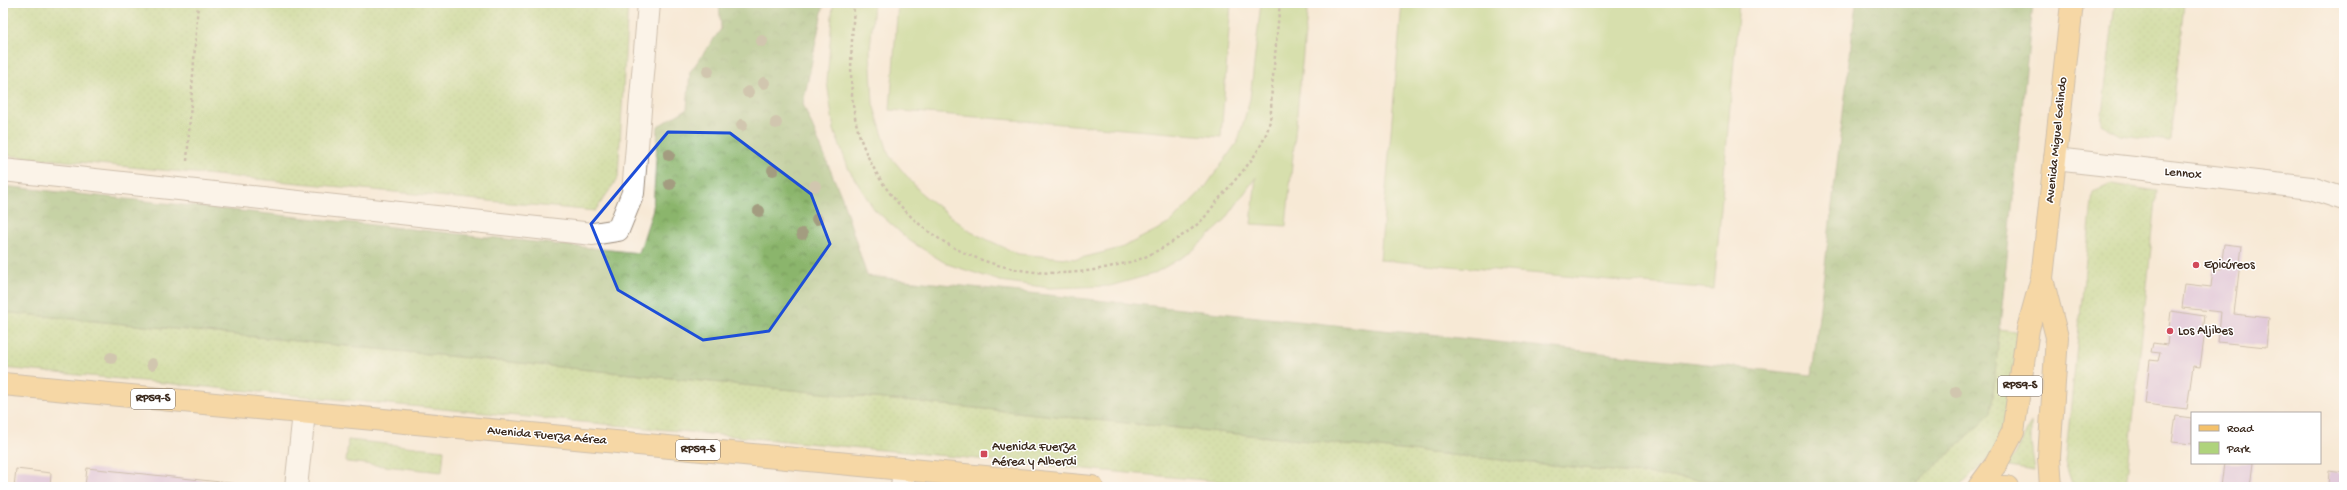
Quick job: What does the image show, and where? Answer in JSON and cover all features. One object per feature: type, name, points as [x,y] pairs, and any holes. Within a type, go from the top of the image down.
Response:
[{"type":"main road","name":"Avenida Miguel Galindo","points":[[1979,487],[1996,464],[2013,432],[2028,329],[2042,278],[2072,3]]},
{"type":"main road","name":"Avenida Miguel Galindo","points":[[2042,278],[2057,337],[2049,458],[2051,487]]},
{"type":"main road","name":"Avenida Fuerza Aérea","points":[[3,384],[304,413],[903,478],[1092,487]]},
{"type":"main road","points":[[1993,487],[2007,487]]},
{"type":"street","points":[[3,170],[593,234],[618,230],[633,193],[649,3]]},
{"type":"street","name":"Lennox","points":[[2055,159],[2311,188],[2344,199]]},
{"type":"street","name":"Lennox","points":[[2311,188],[2344,183]]},
{"type":"street","points":[[296,487],[304,413]]},
{"type":"path","points":[[185,189],[198,3]]},
{"type":"path","points":[[854,3],[850,84],[861,140],[877,174],[896,203],[957,250],[986,262],[1024,272],[1065,274],[1100,269],[1139,259],[1164,246],[1202,220],[1242,172],[1258,148],[1269,126],[1280,3]]},
{"type":"highlighted area","points":[[668,132],[730,133],[811,194],[830,244],[769,331],[703,340],[618,290],[591,224]]},
{"type":"green space","points":[[3,3],[628,3],[618,178],[595,211],[3,155]]},
{"type":"green space","points":[[719,3],[824,3],[803,104],[842,198],[867,276],[1812,375],[1856,3],[2033,3],[1991,414],[1913,487],[1775,487],[3,312],[3,186],[639,253],[653,209],[658,126],[687,109],[690,72],[721,29]]},
{"type":"green space","points":[[833,3],[874,3],[870,50],[873,104],[889,155],[922,194],[971,232],[1018,254],[1077,259],[1121,248],[1170,223],[1206,186],[1238,141],[1250,99],[1261,3],[1308,3],[1286,226],[1251,224],[1256,177],[1223,223],[1191,252],[1153,274],[1110,286],[1050,288],[1000,281],[947,264],[910,241],[874,209],[849,170],[834,130],[827,82]]},
{"type":"green space","points":[[898,3],[1231,3],[1221,137],[890,110]]},
{"type":"green space","points":[[1402,3],[1739,3],[1714,289],[1380,260]]},
{"type":"green space","points":[[2115,3],[2184,3],[2170,141],[2121,135],[2101,124]]},
{"type":"green space","points":[[2112,184],[2157,191],[2126,487],[2073,487],[2065,462],[2093,192]]},
{"type":"green space","points":[[3,312],[1775,487],[1278,487],[3,368]]},
{"type":"green space","points":[[1999,329],[2024,332],[2006,428],[1990,457],[1958,487],[1913,487],[1991,414]]},
{"type":"green space","points":[[2031,422],[2031,442],[2035,471],[2003,466],[2015,455]]},
{"type":"green space","points":[[348,440],[444,450],[442,472],[346,462]]},
{"type":"building","points":[[2224,244],[2242,246],[2234,314],[2269,318],[2266,347],[2218,342],[2221,312],[2182,308],[2185,284],[2211,287],[2213,268],[2221,269]]},
{"type":"building","points":[[2171,311],[2204,316],[2202,332],[2205,332],[2200,367],[2193,366],[2187,409],[2145,404],[2150,360],[2158,361],[2160,353],[2151,352],[2153,343],[2167,345]]},
{"type":"building","points":[[2176,416],[2191,418],[2191,444],[2172,442]]},
{"type":"building","points":[[2224,464],[2253,464],[2250,487],[2221,487]]},
{"type":"building","points":[[87,468],[239,484],[241,487],[85,487]]},
{"type":"building","points":[[16,469],[51,473],[50,487],[14,487]]},
{"type":"building","points":[[2329,471],[2344,473],[2344,487],[2328,487]]},
{"type":"place","name":"Epicúreos","points":[[2196,265]]},
{"type":"place","name":"Los Aljibes","points":[[2170,331]]},
{"type":"place","name":"Avenida Fuerza Aérea y Alberdi","points":[[984,454]]}]
